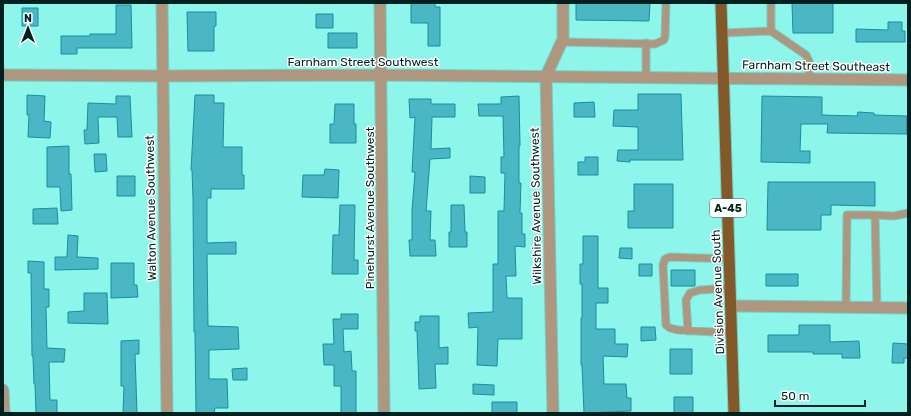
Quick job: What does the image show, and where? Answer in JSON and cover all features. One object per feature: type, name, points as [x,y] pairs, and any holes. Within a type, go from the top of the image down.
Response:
[{"type":"main road","name":"Division Avenue South","points":[[721,3],[734,413]]},
{"type":"street","name":"Walton Avenue Southwest","points":[[162,3],[167,413]]},
{"type":"street","name":"Pinehurst Avenue Southwest","points":[[380,3],[382,75],[384,413]]},
{"type":"street","name":"Wilkshire Avenue Southwest","points":[[553,413],[546,76],[563,39],[563,3]]},
{"type":"street","name":"Farnham Street Southwest","points":[[3,75],[382,75],[724,78]]},
{"type":"street","name":"Farnham Street Southeast","points":[[724,78],[908,80]]},
{"type":"street","points":[[731,306],[908,308]]},
{"type":"street","points":[[3,390],[4,413]]},
{"type":"lane","points":[[562,42],[655,44],[664,40],[666,37],[666,3]]},
{"type":"lane","points":[[770,3],[771,32]]},
{"type":"lane","points":[[722,33],[771,32],[806,54],[809,61],[809,78]]},
{"type":"lane","points":[[646,43],[646,77]]},
{"type":"lane","points":[[846,307],[847,215],[894,216],[908,213]]},
{"type":"lane","points":[[875,215],[878,307]]},
{"type":"lane","points":[[730,259],[670,257],[665,259],[663,265],[666,325],[670,328],[688,331],[732,333]]},
{"type":"lane","points":[[688,331],[686,300],[690,293],[700,290],[731,288]]},
{"type":"building","points":[[411,3],[435,3],[435,7],[440,7],[440,46],[428,46],[428,23],[411,23]]},
{"type":"building","points":[[576,3],[650,3],[649,21],[576,20]]},
{"type":"building","points":[[792,3],[833,3],[833,33],[793,33]]},
{"type":"building","points":[[116,5],[131,5],[132,48],[77,48],[77,54],[61,54],[61,36],[116,34]]},
{"type":"building","points":[[22,8],[38,8],[38,26],[22,26]]},
{"type":"building","points":[[187,12],[216,12],[216,26],[214,26],[214,51],[188,51]]},
{"type":"building","points":[[316,14],[333,14],[333,28],[316,28]]},
{"type":"building","points":[[888,22],[902,22],[902,31],[905,31],[905,42],[856,42],[856,29],[888,30]]},
{"type":"building","points":[[328,33],[357,33],[357,48],[328,48]]},
{"type":"building","points":[[638,94],[681,94],[683,160],[617,161],[618,150],[638,150],[638,127],[613,126],[614,110],[638,110]]},
{"type":"building","points":[[27,95],[45,96],[44,121],[51,122],[50,138],[28,137],[29,115],[27,115]]},
{"type":"building","points":[[195,95],[214,95],[214,103],[224,103],[223,147],[242,147],[242,175],[244,175],[244,189],[211,189],[211,198],[207,198],[207,243],[236,242],[236,254],[207,254],[208,326],[238,327],[239,349],[209,350],[209,379],[227,379],[228,408],[215,408],[214,413],[196,413],[193,198],[191,170]]},
{"type":"building","points":[[116,96],[130,96],[132,137],[118,137],[117,117],[98,117],[99,143],[85,144],[84,130],[87,130],[88,103],[116,104]]},
{"type":"building","points":[[519,96],[519,183],[521,183],[520,213],[522,213],[522,234],[525,234],[525,247],[515,246],[516,276],[506,276],[507,298],[522,298],[522,339],[498,339],[497,366],[477,365],[478,327],[469,328],[468,313],[493,312],[493,264],[498,264],[498,211],[504,211],[505,173],[501,173],[501,157],[504,157],[503,116],[479,116],[478,104],[501,104],[501,97]]},
{"type":"building","points":[[762,96],[822,97],[822,115],[857,116],[858,112],[874,113],[874,115],[907,116],[907,134],[827,133],[828,124],[801,124],[800,151],[810,151],[810,163],[761,162]]},
{"type":"building","points":[[409,99],[431,99],[431,104],[455,104],[455,117],[432,117],[431,149],[450,148],[450,158],[430,159],[426,211],[431,211],[430,240],[435,240],[436,256],[410,256],[409,240],[412,240],[412,211],[415,172],[412,172],[415,117],[410,118]]},
{"type":"building","points":[[594,102],[595,117],[574,117],[574,103]]},
{"type":"building","points":[[335,104],[354,104],[356,143],[330,143],[330,124],[334,124]]},
{"type":"building","points":[[69,146],[69,174],[71,174],[72,210],[61,211],[60,187],[47,187],[47,147]]},
{"type":"building","points":[[94,154],[106,154],[107,171],[95,172]]},
{"type":"building","points":[[585,157],[598,157],[598,175],[578,175],[578,162],[585,162]]},
{"type":"building","points":[[325,169],[339,170],[338,198],[302,197],[303,175],[324,175]]},
{"type":"building","points":[[117,176],[135,176],[135,196],[117,196]]},
{"type":"building","points":[[470,176],[485,177],[485,193],[470,193]]},
{"type":"building","points":[[768,182],[875,182],[875,206],[831,205],[831,215],[821,215],[821,230],[767,230]]},
{"type":"building","points":[[634,184],[673,184],[673,228],[628,228],[628,211],[634,211]]},
{"type":"building","points":[[340,205],[355,205],[354,260],[358,260],[358,274],[332,274],[333,235],[339,235]]},
{"type":"building","points":[[451,205],[464,205],[467,247],[449,247],[449,232],[451,232]]},
{"type":"building","points":[[57,208],[58,224],[33,224],[33,209]]},
{"type":"building","points":[[68,235],[78,236],[77,257],[98,258],[98,269],[55,270],[55,257],[67,257]]},
{"type":"building","points":[[583,236],[598,236],[598,288],[608,288],[608,303],[596,303],[596,329],[615,329],[615,344],[628,344],[627,357],[603,356],[604,384],[626,384],[627,398],[631,398],[631,411],[584,413],[581,365],[582,284],[580,284],[580,264],[583,264]]},
{"type":"building","points":[[620,248],[632,248],[632,259],[619,258]]},
{"type":"building","points":[[28,261],[44,262],[44,289],[49,289],[49,307],[46,307],[47,348],[65,349],[64,362],[49,362],[50,400],[57,400],[57,413],[36,413],[32,356],[31,273],[28,273]]},
{"type":"building","points":[[111,263],[134,263],[134,285],[137,285],[138,297],[111,298]]},
{"type":"building","points":[[639,264],[652,264],[652,276],[639,276]]},
{"type":"building","points":[[671,270],[695,270],[695,286],[671,286]]},
{"type":"building","points":[[766,274],[798,274],[798,286],[766,286]]},
{"type":"building","points":[[84,293],[107,293],[108,324],[68,323],[68,312],[84,311]]},
{"type":"building","points":[[341,314],[358,314],[358,329],[343,329],[344,352],[351,351],[352,371],[356,371],[356,413],[341,413],[341,386],[334,386],[334,365],[324,365],[323,344],[334,344],[333,319],[341,319]]},
{"type":"building","points":[[420,316],[439,316],[439,348],[448,347],[448,364],[435,364],[436,388],[419,389],[417,331],[415,331],[415,322],[420,322]]},
{"type":"building","points":[[799,325],[830,325],[830,342],[859,341],[860,358],[842,358],[842,354],[813,354],[813,352],[768,352],[768,335],[799,335]]},
{"type":"building","points":[[641,327],[655,327],[656,340],[641,341]]},
{"type":"building","points":[[139,340],[139,354],[135,354],[137,413],[123,413],[124,386],[121,386],[121,341]]},
{"type":"building","points":[[893,343],[908,344],[908,358],[904,358],[904,363],[892,363]]},
{"type":"building","points":[[670,349],[692,349],[692,374],[670,374]]},
{"type":"building","points":[[247,368],[247,380],[233,380],[232,369]]},
{"type":"building","points":[[473,384],[494,385],[494,395],[473,394]]},
{"type":"building","points":[[674,397],[693,397],[693,413],[674,413]]},
{"type":"building","points":[[492,402],[517,402],[517,413],[492,413]]}]
